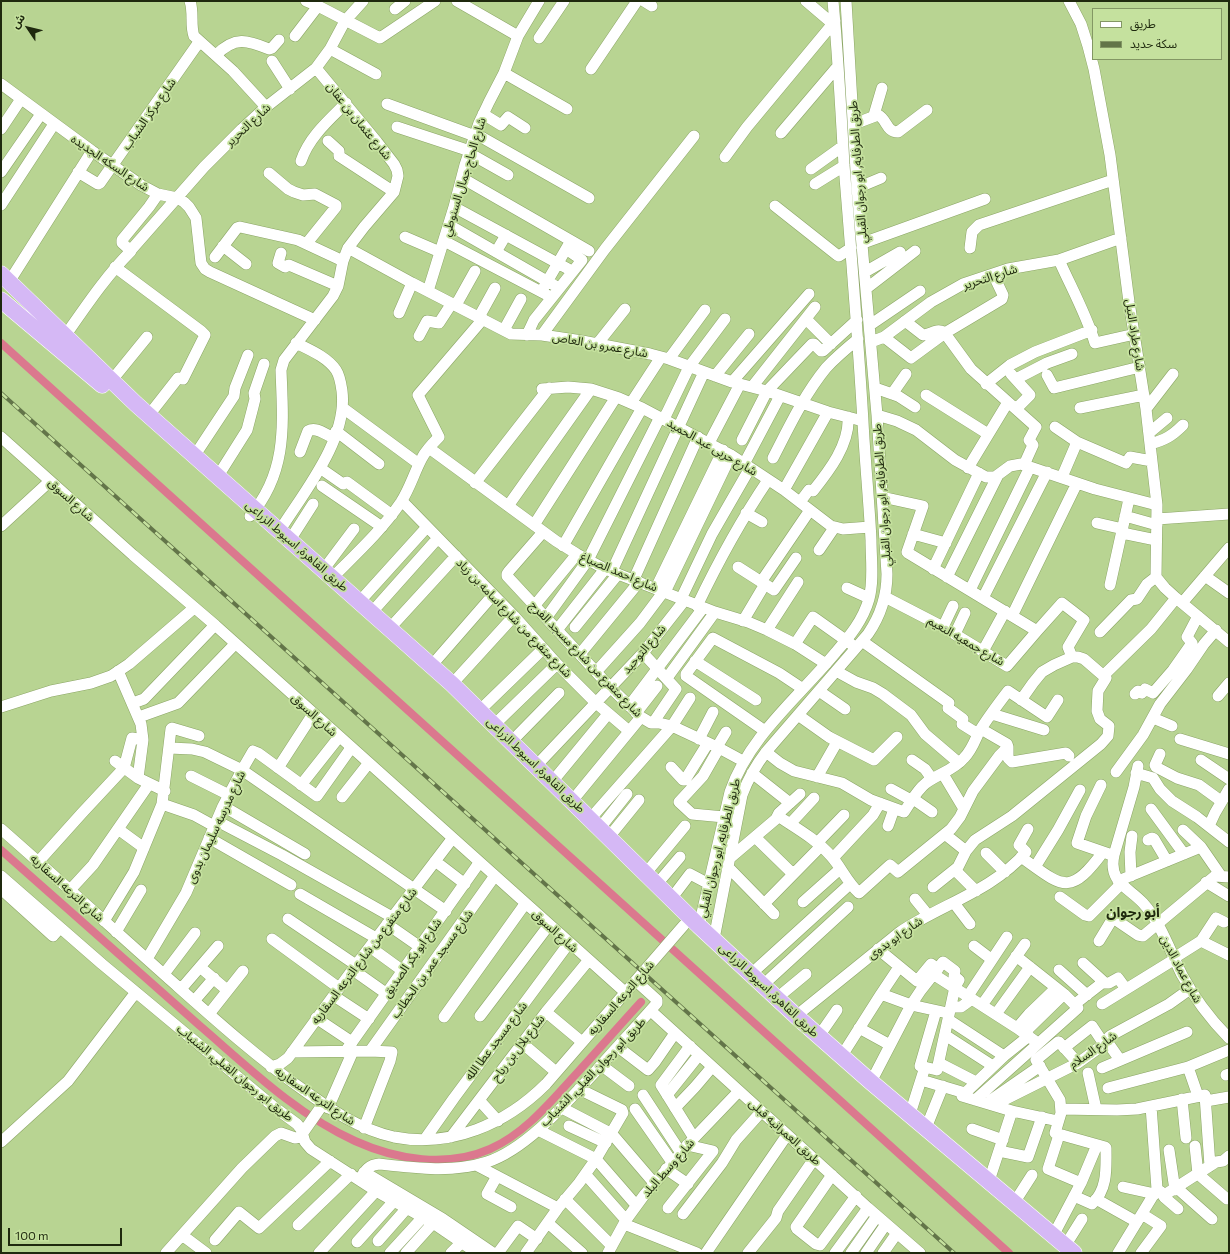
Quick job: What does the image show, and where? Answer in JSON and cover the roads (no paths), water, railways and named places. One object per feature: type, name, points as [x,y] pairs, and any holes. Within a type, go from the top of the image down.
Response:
[{"type":"highway","name":"طريق القاهرة, اسيوط الزراعى","points":[[5,278],[149,415],[218,476],[253,512],[285,535],[452,684],[511,742],[686,929],[822,1051],[1063,1247]]},
{"type":"highway","name":"طريق القاهرة, اسيوط الزراعى","points":[[1,300],[253,512],[432,676],[474,717],[572,801],[671,899],[686,929],[714,939],[841,1057],[910,1114],[981,1179],[1014,1203],[1063,1247]]},
{"type":"street","points":[[190,1],[193,11],[192,32],[194,36],[199,42],[216,55],[266,107]]},
{"type":"street","name":"شارع التحرير","points":[[65,336],[115,268],[204,167],[266,107],[316,68],[330,49],[346,21],[363,1]]},
{"type":"street","points":[[395,9],[405,1]]},
{"type":"street","points":[[295,36],[311,3],[380,38],[435,1]]},
{"type":"street","points":[[457,1],[518,36]]},
{"type":"street","name":"شارع الحاج جمال السنوطي","points":[[428,291],[475,135],[483,114],[504,73],[518,36],[539,1]]},
{"type":"street","points":[[539,38],[564,1]]},
{"type":"street","points":[[591,69],[637,1]]},
{"type":"street","points":[[725,157],[834,22],[806,1]]},
{"type":"street","name":"طريق الطرفايه, ابو رجوان القبلي","points":[[686,929],[709,884],[730,792],[743,761],[765,731],[804,689],[846,640],[859,622],[869,598],[872,565],[870,527],[857,320],[844,166],[833,1]]},
{"type":"street","name":"طريق الطرفايه, ابو رجوان القبلي","points":[[714,939],[742,795],[752,773],[766,752],[874,625],[879,616],[885,597],[887,574],[877,415],[857,188],[846,1]]},
{"type":"street","name":"شارع طراد النيل","points":[[1069,1],[1081,24],[1094,69],[1113,180],[1146,409],[1157,505],[1156,577]]},
{"type":"street","points":[[216,55],[229,45],[237,42],[254,42],[269,49],[272,48],[279,40]]},
{"type":"street","name":"شارع مركز الشباب","points":[[78,172],[98,184],[100,183],[199,42]]},
{"type":"street","points":[[330,49],[376,74]]},
{"type":"street","points":[[272,61],[290,89]]},
{"type":"street","points":[[781,133],[838,66]]},
{"type":"street","name":"شارع عثمان بن عفان","points":[[316,68],[346,103],[394,164],[398,176],[394,192]]},
{"type":"street","points":[[504,73],[567,109]]},
{"type":"street","name":"شارع السكه الجديده","points":[[3,88],[21,99],[140,185],[158,194],[177,198],[190,207],[196,218],[201,263],[205,269],[235,285],[315,320]]},
{"type":"street","points":[[874,115],[882,88]]},
{"type":"street","points":[[1,129],[21,99]]},
{"type":"street","points":[[301,161],[306,140],[313,130],[346,103]]},
{"type":"street","points":[[387,104],[475,135],[589,198]]},
{"type":"street","points":[[854,124],[874,115],[880,115],[889,129],[895,132],[900,131],[927,110]]},
{"type":"street","points":[[1,172],[41,114]]},
{"type":"street","points":[[483,114],[501,125],[508,117],[525,128]]},
{"type":"street","points":[[1,205],[54,124]]},
{"type":"street","points":[[397,127],[470,152],[508,175]]},
{"type":"street","points":[[542,335],[605,249],[694,136]]},
{"type":"street","points":[[253,512],[265,494],[278,462],[282,445],[282,367],[284,360],[333,296],[338,286],[343,261],[348,248],[364,226],[394,192],[339,156],[340,151],[328,141]]},
{"type":"street","points":[[811,169],[843,146]]},
{"type":"street","points":[[5,278],[92,151]]},
{"type":"street","points":[[815,184],[844,166]]},
{"type":"street","points":[[269,173],[288,190],[303,195],[315,194],[336,205],[330,215],[307,243]]},
{"type":"street","points":[[462,178],[568,245],[582,259],[551,297],[532,324],[527,335]]},
{"type":"street","points":[[857,188],[881,178]]},
{"type":"street","points":[[970,248],[972,232],[979,225],[1113,180]]},
{"type":"street","points":[[131,250],[122,243],[122,240],[150,207],[158,194]]},
{"type":"street","points":[[862,243],[985,199]]},
{"type":"street","points":[[776,206],[837,256],[851,248]]},
{"type":"street","points":[[454,207],[572,271]]},
{"type":"street","points":[[449,225],[559,288]]},
{"type":"street","points":[[215,257],[238,227],[288,237],[307,243],[343,261]]},
{"type":"street","points":[[496,252],[506,236]]},
{"type":"street","points":[[405,237],[440,252]]},
{"type":"street","name":"شارع التحرير","points":[[871,342],[884,337],[921,308],[956,288],[1008,269],[1059,260],[1121,238]]},
{"type":"street","points":[[444,241],[551,297]]},
{"type":"street","points":[[568,245],[589,251]]},
{"type":"street","points":[[541,291],[568,245]]},
{"type":"street","points":[[223,246],[246,264]]},
{"type":"street","name":"شارع عمرو بن العاص","points":[[348,248],[412,283],[504,330],[515,334],[542,335],[598,343],[665,358],[736,383],[767,391],[828,412],[863,421]]},
{"type":"street","points":[[867,288],[915,251]]},
{"type":"street","points":[[865,272],[900,252]]},
{"type":"street","points":[[281,253],[278,263],[286,267],[289,265],[338,286]]},
{"type":"street","points":[[1059,260],[1092,330],[1096,343],[1134,334]]},
{"type":"street","points":[[115,268],[202,331],[204,335],[183,379],[178,378],[149,415]]},
{"type":"street","points":[[420,336],[427,321],[439,323],[454,304],[475,271]]},
{"type":"street","points":[[884,337],[910,358],[945,333],[1002,299],[1003,296],[993,274]]},
{"type":"street","points":[[399,313],[412,283]]},
{"type":"street","points":[[328,573],[382,527],[402,501],[412,483],[419,464],[429,448],[440,436],[418,395],[481,318],[495,288]]},
{"type":"street","points":[[870,325],[920,291]]},
{"type":"street","points":[[709,443],[736,383],[809,294]]},
{"type":"street","points":[[504,330],[520,299]]},
{"type":"street","points":[[752,387],[815,307]]},
{"type":"street","points":[[598,343],[625,309]]},
{"type":"street","points":[[562,546],[637,406],[665,358],[705,310]]},
{"type":"street","points":[[806,318],[831,344]]},
{"type":"street","points":[[546,618],[588,560],[689,366],[726,319]]},
{"type":"street","points":[[742,440],[767,391],[812,344],[822,351],[857,320]]},
{"type":"street","points":[[905,321],[923,335],[937,330],[945,333],[965,362],[986,384],[1037,428],[1029,440],[1033,445],[1027,466],[970,590]]},
{"type":"street","points":[[986,384],[1005,368],[1035,352],[1092,330]]},
{"type":"street","points":[[574,627],[611,571],[678,427],[709,374],[749,334]]},
{"type":"street","points":[[112,380],[147,337]]},
{"type":"street","points":[[772,458],[802,403],[827,368],[858,339]]},
{"type":"street","points":[[285,535],[330,450],[343,408],[341,387],[336,371],[327,361],[296,343]]},
{"type":"street","points":[[1016,379],[1047,363],[1072,354]]},
{"type":"street","points":[[194,455],[235,395],[235,388],[248,355]]},
{"type":"street","points":[[218,476],[247,430],[255,400],[254,393],[264,364]]},
{"type":"street","points":[[1047,375],[1054,388],[1140,367]]},
{"type":"street","points":[[968,468],[988,434],[1012,406],[1030,395],[1005,368]]},
{"type":"street","points":[[892,394],[906,374]]},
{"type":"street","points":[[1146,409],[1173,374]]},
{"type":"street","name":"شارع حربى عبد الحميد","points":[[475,483],[545,388],[568,387],[591,389],[637,406],[727,453],[784,490],[834,528]]},
{"type":"street","points":[[875,388],[892,394],[915,407]]},
{"type":"street","points":[[508,506],[591,389]]},
{"type":"street","points":[[926,395],[988,434]]},
{"type":"street","points":[[1080,408],[1144,395]]},
{"type":"street","name":"شارع التوحيد","points":[[541,774],[595,702],[611,688],[643,652],[683,600],[716,527],[780,396]]},
{"type":"street","points":[[534,525],[616,397]]},
{"type":"street","points":[[343,408],[419,464]]},
{"type":"street","points":[[784,490],[828,412]]},
{"type":"street","points":[[877,415],[897,421],[916,430],[951,458],[989,478],[998,475],[1010,466],[1017,464],[1047,472],[1129,499],[1157,505]]},
{"type":"street","points":[[800,502],[809,489],[813,491],[832,466],[846,434],[848,417]]},
{"type":"street","points":[[1149,439],[1167,418]]},
{"type":"street","points":[[1149,439],[1162,441],[1174,434],[1183,425]]},
{"type":"street","points":[[1055,427],[1077,442],[1126,463],[1130,457],[1152,461]]},
{"type":"street","points":[[300,452],[308,432],[314,429],[335,434],[379,464]]},
{"type":"street","name":"شارع السوق","points":[[1,437],[215,625],[494,877],[626,993]]},
{"type":"street","points":[[580,654],[636,580],[698,437]]},
{"type":"street","points":[[1062,477],[1077,442]]},
{"type":"street","name":"شارع احمد الصباغ","points":[[429,448],[562,546],[611,571],[662,590],[700,607],[767,630],[795,644],[826,664]]},
{"type":"street","points":[[596,672],[640,623],[662,590],[727,453]]},
{"type":"street","points":[[320,468],[343,484],[347,482],[392,515]]},
{"type":"street","points":[[982,598],[1047,472]]},
{"type":"street","points":[[933,569],[979,473]]},
{"type":"street","points":[[947,577],[998,475]]},
{"type":"street","points":[[572,801],[629,731],[636,712],[658,668],[700,607],[716,566],[746,513],[768,480]]},
{"type":"street","points":[[1,526],[50,481]]},
{"type":"street","points":[[983,651],[1008,614],[1077,483]]},
{"type":"street","points":[[322,486],[382,527]]},
{"type":"street","points":[[882,496],[923,506],[907,553],[1037,630]]},
{"type":"street","points":[[1110,585],[1129,499]]},
{"type":"street","name":"شارع متفرع من شارع اسامه بن زياد","points":[[402,501],[514,616],[557,664],[595,702],[629,731]]},
{"type":"street","points":[[285,535],[313,504]]},
{"type":"street","points":[[743,621],[810,510]]},
{"type":"street","points":[[746,513],[762,522]]},
{"type":"street","points":[[1125,516],[1157,522],[1229,514]]},
{"type":"street","points":[[1096,523],[1156,540]]},
{"type":"street","points":[[360,601],[427,527]]},
{"type":"street","points":[[818,550],[834,528],[843,529],[870,527]]},
{"type":"street","points":[[328,573],[354,529]]},
{"type":"street","name":"شارع متفرع من شارع مسجد الفرج","points":[[543,532],[509,571],[507,576],[611,688],[650,723],[660,723],[672,726],[743,761]]},
{"type":"street","points":[[913,534],[946,544]]},
{"type":"street","points":[[372,612],[438,538]]},
{"type":"street","points":[[1103,676],[1205,576],[1229,548]]},
{"type":"street","points":[[535,605],[577,554]]},
{"type":"street","points":[[390,628],[456,556]]},
{"type":"street","points":[[738,567],[775,590],[796,558]]},
{"type":"street","points":[[765,584],[783,563]]},
{"type":"street","points":[[557,630],[611,571]]},
{"type":"street","points":[[1205,576],[1229,594]]},
{"type":"street","points":[[1100,632],[1131,600],[1137,599],[1148,584],[1156,577],[1160,583],[1179,600],[1229,642]]},
{"type":"street","points":[[767,630],[798,582]]},
{"type":"street","points":[[847,588],[869,598]]},
{"type":"street","points":[[432,666],[493,595]]},
{"type":"street","name":"شارع جمعيه النعيم","points":[[885,597],[943,627],[1007,666],[1061,604],[1084,620],[1068,647],[1072,657]]},
{"type":"street","points":[[943,627],[953,606]]},
{"type":"street","points":[[1,707],[44,693],[98,681],[118,671],[129,664],[194,608]]},
{"type":"street","points":[[667,678],[714,612]]},
{"type":"street","points":[[955,634],[966,613]]},
{"type":"street","points":[[452,684],[514,616]]},
{"type":"street","points":[[1135,694],[1138,691],[1142,693],[1145,689],[1153,693],[1173,670],[1192,643],[1186,638],[1198,616]]},
{"type":"street","points":[[795,644],[813,617],[846,640],[859,644],[950,703],[948,708],[963,719],[962,724],[1006,743],[1008,747],[1008,758],[1012,762],[1066,753],[1069,756]]},
{"type":"street","points":[[133,703],[146,698],[215,625]]},
{"type":"street","points":[[1116,772],[1143,735],[1160,704],[1216,630]]},
{"type":"street","points":[[765,731],[686,676],[695,661],[713,638],[773,670],[804,689]]},
{"type":"street","points":[[139,717],[178,703],[235,644]]},
{"type":"street","points":[[479,711],[543,649]]},
{"type":"street","points":[[643,652],[676,689],[653,723]]},
{"type":"street","points":[[933,887],[955,870],[975,840],[1012,816],[1102,744],[1108,736],[1109,726],[1100,719],[1097,711],[1098,691],[1106,679],[1084,660],[1078,657],[1072,657],[1042,672],[1032,683],[1021,700]]},
{"type":"street","points":[[695,661],[756,700]]},
{"type":"street","points":[[494,725],[557,664]]},
{"type":"street","points":[[118,671],[139,717],[143,740],[138,778]]},
{"type":"street","points":[[836,671],[883,694],[910,715],[925,734],[959,763]]},
{"type":"street","points":[[1218,696],[1229,683]]},
{"type":"street","points":[[636,712],[657,686]]},
{"type":"street","points":[[819,691],[845,708]]},
{"type":"street","points":[[888,826],[899,810],[912,799],[921,788],[932,779],[943,774],[959,763],[969,753],[980,731],[1008,691],[1046,717],[1058,700]]},
{"type":"street","points":[[511,742],[559,694]]},
{"type":"street","points":[[600,828],[690,698]]},
{"type":"street","points":[[670,699],[684,708]]},
{"type":"street","points":[[713,712],[711,744],[703,776],[679,802],[692,814],[724,817]]},
{"type":"street","points":[[278,768],[313,714]]},
{"type":"street","points":[[541,774],[608,714]]},
{"type":"street","points":[[992,714],[1044,730]]},
{"type":"street","points":[[798,715],[813,727],[837,742],[875,760],[897,737]]},
{"type":"street","points":[[1153,718],[1172,726]]},
{"type":"street","points":[[104,921],[128,882],[162,804],[165,791],[172,728],[199,736]]},
{"type":"street","points":[[671,767],[683,780],[685,780],[711,744],[726,732]]},
{"type":"street","points":[[301,785],[339,737]]},
{"type":"street","points":[[38,862],[124,768],[132,739],[143,740]]},
{"type":"street","points":[[1180,739],[1229,754]]},
{"type":"street","points":[[817,777],[837,742]]},
{"type":"street","points":[[778,816],[819,845],[833,858],[850,884],[859,893],[890,865],[898,872],[946,835],[956,823],[973,791],[999,756],[1008,747]]},
{"type":"street","points":[[169,748],[192,749],[205,752],[242,770],[446,911]]},
{"type":"street","name":"شارع مدرسه سليمان بدوى","points":[[147,959],[181,902],[223,806],[254,751],[301,785],[318,795],[351,748]]},
{"type":"street","points":[[766,752],[789,769],[799,773],[842,783],[866,798],[899,810]]},
{"type":"street","points":[[1160,754],[1155,765],[1156,767],[1177,778],[1198,785],[1224,803]]},
{"type":"street","points":[[912,760],[925,769],[932,779]]},
{"type":"street","points":[[1201,760],[1229,779]]},
{"type":"street","points":[[115,761],[138,778],[165,791]]},
{"type":"street","points":[[342,797],[368,764]]},
{"type":"street","points":[[1119,883],[1113,870],[1112,862],[1134,787],[1137,770],[1153,778],[1160,789],[1172,801],[1209,826],[1229,842]]},
{"type":"street","points":[[752,773],[790,803]]},
{"type":"street","points":[[943,774],[964,809]]},
{"type":"street","points":[[191,776],[229,795]]},
{"type":"street","points":[[70,890],[93,865],[149,784]]},
{"type":"street","points":[[1101,785],[1086,816],[1077,843],[1114,855]]},
{"type":"street","points":[[891,789],[912,799],[932,812]]},
{"type":"street","points":[[1209,826],[1224,803],[1229,789]]},
{"type":"street","points":[[1035,867],[1080,790]]},
{"type":"street","points":[[730,792],[742,795]]},
{"type":"street","points":[[600,828],[626,794]]},
{"type":"street","points":[[774,914],[729,862],[776,819],[800,794]]},
{"type":"street","points":[[790,824],[814,798]]},
{"type":"street","points":[[600,828],[639,800]]},
{"type":"street","points":[[833,858],[874,815],[880,803]]},
{"type":"street","points":[[162,804],[216,823],[282,855],[390,920],[420,947]]},
{"type":"street","points":[[223,806],[306,854]]},
{"type":"street","points":[[1151,809],[1184,854]]},
{"type":"street","points":[[764,904],[793,874],[844,815]]},
{"type":"street","points":[[646,873],[685,826]]},
{"type":"street","points":[[118,829],[144,848]]},
{"type":"street","points":[[1028,829],[1019,845],[1026,851],[1021,857],[1059,883],[1076,880],[1087,872],[1103,852]]},
{"type":"street","name":"شارع الترعه السقاريه","points":[[1,830],[271,1067],[324,1107],[364,1128],[394,1137],[425,1139],[451,1137],[475,1131],[498,1121],[530,1099],[556,1072],[663,949],[686,929]]},
{"type":"street","points":[[1183,830],[1201,847],[1225,877]]},
{"type":"street","points":[[946,835],[966,852]]},
{"type":"street","points":[[1131,876],[1130,852],[1132,836]]},
{"type":"street","points":[[209,838],[290,885]]},
{"type":"street","points":[[755,838],[793,874]]},
{"type":"street","points":[[1148,840],[1152,838],[1154,839],[1167,861]]},
{"type":"street","name":"شارع متفرع من شارع الترعه السقاريه","points":[[271,1067],[285,1061],[354,967],[452,839]]},
{"type":"street","points":[[1060,897],[1088,916],[1092,914],[1119,883],[1131,876],[1201,847]]},
{"type":"street","points":[[986,853],[1005,872]]},
{"type":"street","name":"شارع ابو بدوى","points":[[796,1016],[900,932],[928,915],[976,891],[1005,872],[1021,857]]},
{"type":"street","points":[[657,884],[680,858]]},
{"type":"street","points":[[435,862],[464,884]]},
{"type":"street","name":"شارع ابو بكر الصديق","points":[[302,1135],[324,1107],[350,1048],[479,863]]},
{"type":"street","points":[[803,902],[840,869]]},
{"type":"street","points":[[955,870],[976,891]]},
{"type":"street","points":[[671,899],[690,874],[709,884]]},
{"type":"street","name":"طريق ابو رجوان القبلي, الشنباب","points":[[1,876],[56,932],[136,992],[274,1107],[297,1124],[301,1129],[305,1142],[311,1149],[330,1161],[358,1175],[369,1167],[379,1164],[431,1169],[476,1165],[498,1158],[508,1152],[538,1130],[562,1108],[657,1003],[657,1000],[636,981]]},
{"type":"street","points":[[1099,941],[1113,918],[1138,935],[1143,936],[1206,882],[1215,876],[1225,877]]},
{"type":"street","name":"شارع مسجد عمر بن الخطاب","points":[[370,1051],[494,877]]},
{"type":"street","points":[[1206,882],[1229,896]]},
{"type":"street","name":"شارع عماد الدين","points":[[1119,883],[1141,902],[1157,924],[1190,988],[1214,1023],[1229,1038]]},
{"type":"street","points":[[751,974],[850,884]]},
{"type":"street","points":[[1,889],[56,932]]},
{"type":"street","points":[[116,932],[141,890]]},
{"type":"street","points":[[300,894],[373,943],[403,971]]},
{"type":"street","points":[[915,899],[928,915]]},
{"type":"street","points":[[954,903],[970,924]]},
{"type":"street","points":[[444,1017],[525,904]]},
{"type":"street","points":[[763,985],[848,907]]},
{"type":"street","points":[[1102,1004],[1175,959],[1201,941],[1216,918],[1224,922]]},
{"type":"street","points":[[288,919],[354,967],[387,994]]},
{"type":"street","points":[[480,1016],[548,925]]},
{"type":"street","points":[[164,974],[195,933]]},
{"type":"street","points":[[950,1014],[961,1007],[970,997],[991,959],[1006,936]]},
{"type":"street","points":[[272,939],[369,1019]]},
{"type":"street","points":[[1201,941],[1228,952]]},
{"type":"street","name":"شارع مسجد عطا الله","points":[[425,1139],[569,943]]},
{"type":"street","points":[[982,1005],[1025,944]]},
{"type":"street","points":[[181,989],[218,946]]},
{"type":"street","points":[[974,946],[991,959]]},
{"type":"street","points":[[878,949],[916,981],[931,964],[956,987],[1027,1035]]},
{"type":"street","points":[[1016,956],[1060,991],[1075,1004],[1078,1009],[1050,1033],[1027,1035],[962,1096],[1012,1111],[1058,1121]]},
{"type":"street","name":"شارع بلال بن رباح","points":[[451,1137],[522,1042],[588,960]]},
{"type":"street","points":[[1083,963],[1105,982]]},
{"type":"street","points":[[200,967],[227,990]]},
{"type":"street","points":[[841,1057],[899,967]]},
{"type":"street","points":[[996,1014],[1030,967]]},
{"type":"street","points":[[938,969],[955,971],[954,976],[959,980],[956,987],[938,1067]]},
{"type":"street","points":[[871,1082],[911,1005],[920,990],[938,969]]},
{"type":"street","points":[[1058,970],[1087,995]]},
{"type":"street","points":[[209,1014],[243,971]]},
{"type":"street","points":[[778,998],[806,974]]},
{"type":"street","points":[[194,1001],[214,978]]},
{"type":"street","points":[[1075,1004],[1101,983],[1109,983],[1119,978],[1126,989]]},
{"type":"street","name":"شارع السلام","points":[[990,1104],[1078,1063],[1105,1042],[1111,1035],[1169,1004],[1190,988]]},
{"type":"street","points":[[975,1100],[1027,1035],[1029,1014],[1060,991]]},
{"type":"street","points":[[1,1142],[68,1081],[136,992]]},
{"type":"street","points":[[881,994],[911,1005],[950,1014],[1004,1056]]},
{"type":"street","points":[[819,1036],[838,1010]]},
{"type":"street","name":"طريق العمرانيه قبلى","points":[[650,1011],[920,1253]]},
{"type":"street","points":[[936,1011],[920,1066],[938,1067],[976,1082]]},
{"type":"street","points":[[546,1012],[582,1042]]},
{"type":"street","points":[[316,1018],[350,1048]]},
{"type":"street","points":[[990,1104],[1061,1045],[1092,1026],[1120,1060]]},
{"type":"street","points":[[859,1028],[890,1045]]},
{"type":"street","points":[[1102,1068],[1187,1032]]},
{"type":"street","points":[[618,1047],[648,1070],[675,1033]]},
{"type":"street","points":[[1050,1033],[1078,1063]]},
{"type":"street","points":[[945,1035],[993,1066]]},
{"type":"street","points":[[522,1042],[556,1072]]},
{"type":"street","points":[[687,1145],[675,1108],[661,1085],[690,1046]]},
{"type":"street","points":[[292,1052],[350,1048],[370,1051],[391,1051],[392,1054],[364,1128]]},
{"type":"street","points":[[1108,1088],[1188,1067],[1229,1050]]},
{"type":"street","points":[[667,1095],[699,1055]]},
{"type":"street","points":[[1038,1063],[1059,1096],[1061,1109],[1057,1134],[1048,1169],[1081,1183]]},
{"type":"street","points":[[601,1065],[629,1086]]},
{"type":"street","points":[[675,1108],[712,1067]]},
{"type":"street","points":[[910,1114],[925,1067]]},
{"type":"street","points":[[1188,1067],[1203,1097],[1210,1166]]},
{"type":"street","points":[[1088,1073],[1096,1109]]},
{"type":"street","points":[[921,1080],[965,1093]]},
{"type":"street","points":[[926,1128],[943,1086]]},
{"type":"street","points":[[526,1253],[562,1203],[586,1174],[609,1139],[623,1111],[579,1089]]},
{"type":"street","name":"شارع وسط البلد","points":[[610,1251],[625,1222],[654,1183],[687,1145],[739,1091]]},
{"type":"street","points":[[643,1095],[687,1145],[713,1151],[668,1208]]},
{"type":"street","points":[[1061,1109],[1137,1109],[1182,1099],[1203,1097],[1229,1098]]},
{"type":"street","points":[[1182,1099],[1186,1138]]},
{"type":"street","points":[[479,1100],[498,1121]]},
{"type":"street","points":[[1137,1253],[1121,1248],[1158,1192],[1151,1106]]},
{"type":"street","points":[[562,1108],[609,1139],[654,1183]]},
{"type":"street","points":[[635,1109],[669,1166],[688,1184]]},
{"type":"street","points":[[981,1179],[1001,1145],[1012,1111]]},
{"type":"street","points":[[683,1214],[722,1163],[736,1140],[761,1112]]},
{"type":"street","points":[[972,1129],[1001,1145],[1028,1157],[1042,1117]]},
{"type":"street","points":[[569,1126],[609,1139]]},
{"type":"street","points":[[538,1130],[596,1159],[636,1206]]},
{"type":"street","points":[[166,1253],[242,1168],[275,1136],[281,1133],[295,1138],[302,1135]]},
{"type":"street","points":[[1057,1134],[1106,1147],[1106,1176],[1103,1188],[1094,1202]]},
{"type":"street","points":[[706,1253],[787,1135]]},
{"type":"street","points":[[1063,1247],[1074,1196],[1097,1145]]},
{"type":"street","points":[[1195,1146],[1198,1174],[1227,1199]]},
{"type":"street","points":[[1169,1150],[1176,1189],[1212,1219]]},
{"type":"street","points":[[748,1253],[776,1217],[814,1159]]},
{"type":"street","points":[[215,1240],[239,1212],[258,1228],[330,1161]]},
{"type":"street","points":[[1123,1188],[1166,1194],[1216,1162],[1227,1162]]},
{"type":"street","points":[[476,1165],[497,1176],[562,1203],[610,1251]]},
{"type":"street","points":[[586,1174],[625,1222],[698,1253]]},
{"type":"street","points":[[358,1175],[376,1191],[428,1220],[477,1253]]},
{"type":"street","points":[[298,1224],[358,1175]]},
{"type":"street","points":[[358,1175],[443,1219],[493,1253]]},
{"type":"street","points":[[832,1175],[796,1229],[816,1244],[820,1245],[856,1196]]},
{"type":"street","points":[[1014,1203],[1032,1175]]},
{"type":"street","points":[[497,1176],[487,1194],[511,1207]]},
{"type":"street","points":[[319,1253],[376,1191]]},
{"type":"street","points":[[1158,1192],[1178,1209]]},
{"type":"street","points":[[1074,1196],[1161,1226],[1141,1253]]},
{"type":"street","points":[[357,1242],[394,1201]]},
{"type":"street","points":[[378,1241],[407,1208]]},
{"type":"street","points":[[835,1253],[868,1208]]},
{"type":"street","points":[[851,1253],[877,1216]]},
{"type":"street","points":[[1063,1247],[1082,1219]]},
{"type":"street","points":[[390,1253],[428,1220]]},
{"type":"street","points":[[406,1253],[428,1220]]},
{"type":"street","points":[[548,1223],[582,1253]]},
{"type":"street","points":[[866,1253],[886,1224]]},
{"type":"street","points":[[498,1253],[518,1226],[536,1239]]},
{"type":"street","points":[[883,1253],[897,1233]]},
{"type":"street","points":[[182,1235],[206,1253]]},
{"type":"street","points":[[451,1253],[462,1242]]},
{"type":"waterway","points":[[1,343],[1009,1253]]},
{"type":"waterway","points":[[1,850],[273,1089],[333,1130],[371,1148],[388,1153],[405,1157],[439,1160],[474,1155],[503,1142],[538,1115],[641,1002]]},
{"type":"railway","points":[[1,393],[954,1253]]},
{"type":"district","name":"أبو رجوان","points":[[1133,912]]}]
